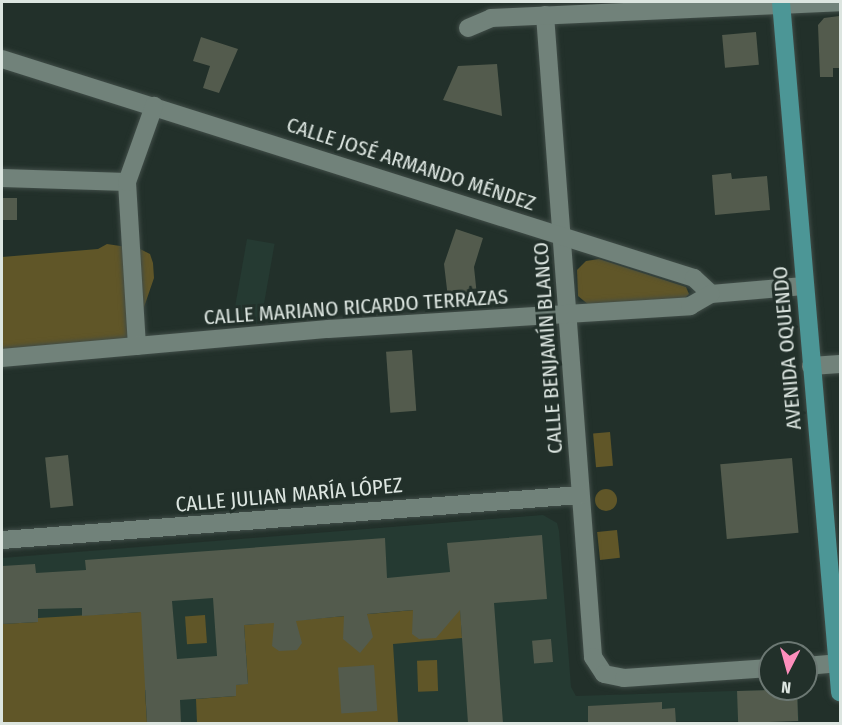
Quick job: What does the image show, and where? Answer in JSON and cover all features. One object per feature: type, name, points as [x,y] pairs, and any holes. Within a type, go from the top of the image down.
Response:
[{"type":"main road","name":"AVENIDA OQUENDO","points":[[781,3],[840,692]]},
{"type":"street","points":[[468,28],[490,10],[545,15],[840,2]]},
{"type":"street","name":"CALLE BENJAMÍN BLANCO","points":[[545,15],[564,236],[592,657],[604,675],[624,678],[758,669]]},
{"type":"street","name":"CALLE JOSÉ ARMANDO MÉNDEZ","points":[[2,59],[694,278],[711,294]]},
{"type":"street","points":[[137,346],[128,182],[154,106]]},
{"type":"street","points":[[2,178],[128,182]]},
{"type":"street","points":[[711,294],[804,286]]},
{"type":"street","name":"CALLE MARIANO RICARDO TERRAZAS","points":[[2,358],[328,329],[690,306],[711,294]]},
{"type":"street","points":[[811,366],[840,364]]},
{"type":"street","name":"CALLE JULIAN MARÍA LÓPEZ","points":[[2,540],[580,495]]},
{"type":"street","points":[[818,665],[839,663]]},
{"type":"shaded area","points":[[247,239],[275,244],[260,325],[233,320]]},
{"type":"shaded area","points":[[107,244],[140,249],[150,254],[153,263],[154,278],[133,339],[2,353],[2,257],[98,249]]},
{"type":"shaded area","points":[[599,259],[686,287],[689,294],[684,299],[589,305],[578,296],[577,270],[586,261]]},
{"type":"shaded area","points":[[610,432],[613,466],[596,467],[593,433]]},
{"type":"shaded area","points":[[606,489],[614,492],[617,500],[614,508],[606,511],[598,508],[595,500],[598,492]]},
{"type":"shaded area","points":[[543,515],[557,523],[559,531],[571,687],[576,696],[758,690],[758,701],[798,701],[799,721],[2,724],[2,558]]},
{"type":"shaded area","points":[[617,530],[620,558],[600,560],[597,532]]},
{"type":"shaded area","points":[[460,606],[462,638],[393,644],[398,723],[197,723],[196,699],[236,696],[236,685],[248,683],[244,625]]},
{"type":"shaded area","points":[[141,612],[179,688],[145,690],[147,723],[2,724],[2,624],[38,622],[38,618]]},
{"type":"shaded area","points":[[205,615],[207,643],[187,644],[185,616]]},
{"type":"shaded area","points":[[437,660],[438,691],[418,692],[417,661]]},
{"type":"building","points":[[839,16],[840,68],[833,68],[833,77],[820,77],[818,25],[824,18]]},
{"type":"building","points":[[756,32],[759,65],[725,68],[722,35]]},
{"type":"building","points":[[201,37],[238,49],[219,93],[203,88],[210,66],[193,61]]},
{"type":"building","points":[[497,64],[502,116],[443,100],[458,66]]},
{"type":"building","points":[[731,173],[732,179],[767,176],[770,210],[715,215],[712,175]]},
{"type":"building","points":[[2,198],[17,198],[17,220],[2,220]]},
{"type":"building","points":[[456,229],[483,238],[474,267],[477,296],[448,298],[444,264]]},
{"type":"building","points":[[412,350],[416,411],[390,413],[386,352]]},
{"type":"building","points":[[68,455],[73,506],[50,508],[45,457]]},
{"type":"building","points":[[792,458],[799,533],[727,539],[720,464]]},
{"type":"building","points":[[542,535],[547,599],[494,603],[503,723],[468,723],[460,610],[436,638],[419,639],[412,634],[413,610],[367,614],[373,637],[360,653],[343,639],[344,616],[296,621],[302,643],[297,650],[279,651],[272,646],[274,623],[244,625],[248,684],[236,685],[236,696],[180,700],[181,723],[147,723],[141,612],[82,616],[82,608],[38,609],[38,622],[2,624],[2,566],[35,564],[36,573],[86,570],[85,560],[385,538],[387,578],[450,572],[447,543]],"holes":[[[213,598],[217,656],[177,659],[172,601]]]},
{"type":"building","points":[[551,639],[553,662],[534,664],[532,641]]},
{"type":"building","points":[[374,665],[377,711],[341,713],[338,668]]},
{"type":"building","points":[[758,690],[758,701],[797,701],[798,721],[738,723],[737,691]]},
{"type":"building","points":[[662,702],[662,709],[675,708],[676,723],[588,723],[588,706]]}]
